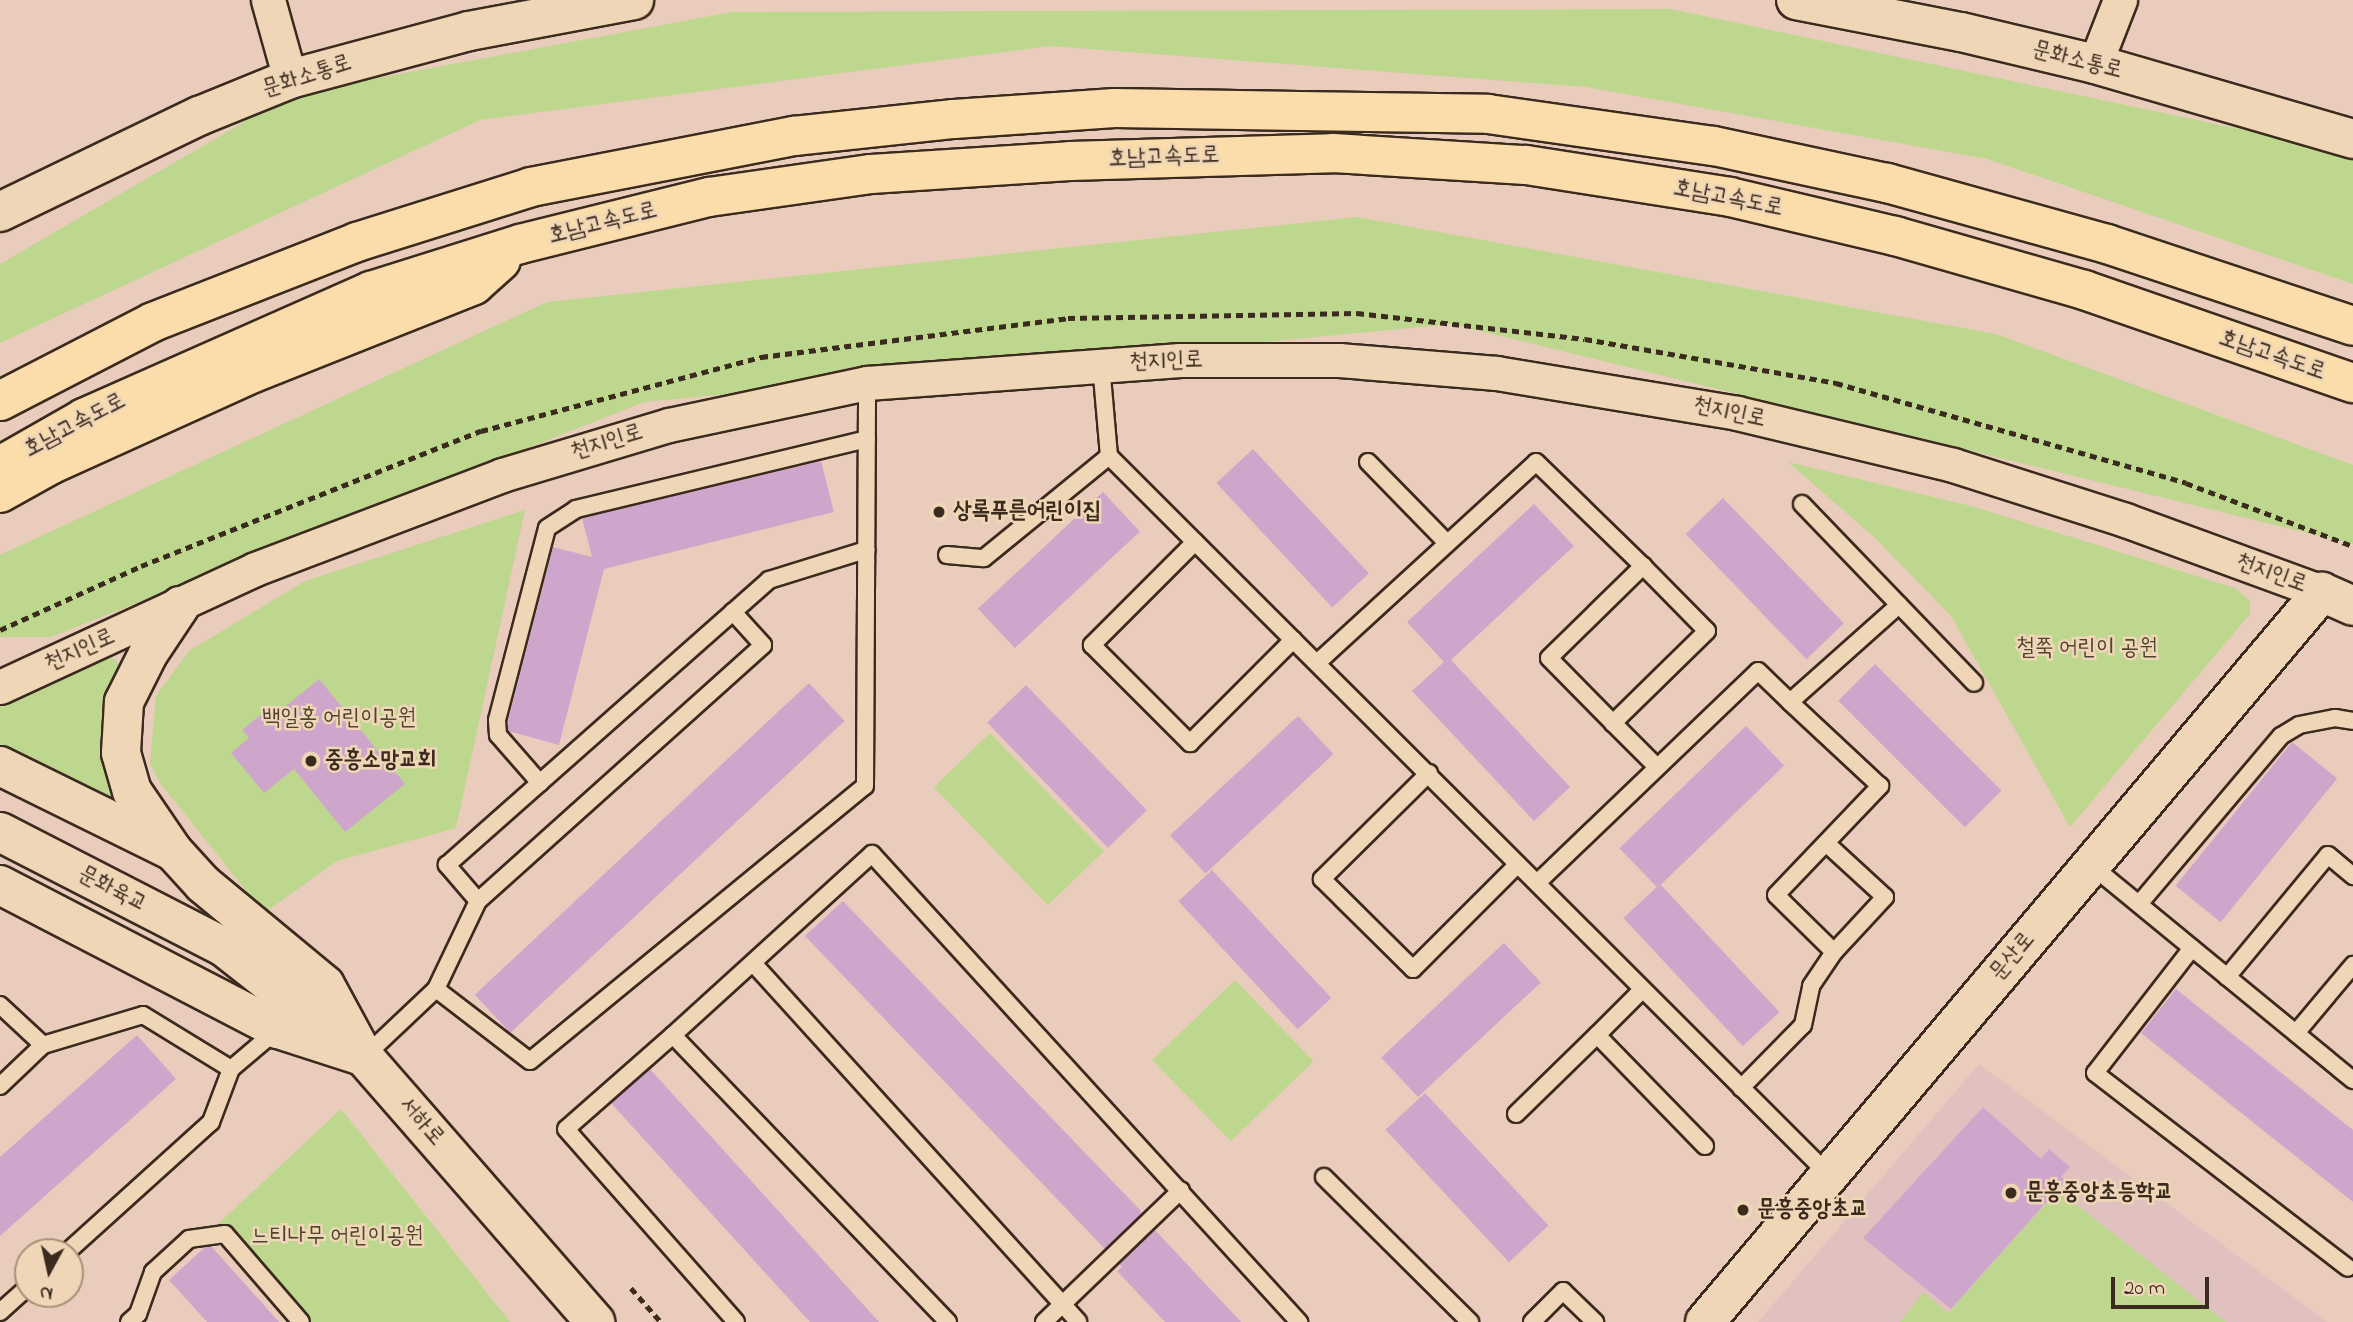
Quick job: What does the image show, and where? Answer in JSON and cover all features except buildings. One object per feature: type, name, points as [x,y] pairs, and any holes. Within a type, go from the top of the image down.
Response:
[{"type":"highway","name":"호남고속도로","points":[[0,401],[153,322],[357,242],[531,187],[794,136],[1115,108],[1488,114],[1714,146],[1887,183],[2094,240],[2353,327]]},
{"type":"highway","name":"호남고속도로","points":[[0,466],[84,418],[371,291],[520,244],[709,197],[872,174],[1070,161],[1333,153],[1526,165],[1730,197],[1895,236],[2084,290],[2353,383]]},
{"type":"highway","points":[[0,493],[50,466],[253,373],[474,285],[520,244]]},
{"type":"street","points":[[268,0],[290,79]]},
{"type":"street","name":"문화소통로","points":[[0,212],[199,116],[290,79],[469,31],[634,0]]},
{"type":"street","name":"문화소통로","points":[[1796,0],[1961,33],[2095,64],[2353,139]]},
{"type":"street","points":[[2095,64],[2120,0]]},
{"type":"street","name":"천지인로","points":[[0,687],[255,569],[502,475],[668,425],[867,383],[1101,364],[1325,360],[1378,363],[1496,373],[1737,413],[1953,465],[2125,520],[2337,599]]},
{"type":"street","name":"문산로","points":[[1704,1322],[2091,865],[2337,599]]},
{"type":"street","points":[[180,606],[148,654],[124,702],[121,753],[132,791],[173,851],[203,884],[325,985],[364,1057]]},
{"type":"street","points":[[0,766],[173,851]]},
{"type":"street","name":"문화육교","points":[[0,832],[224,947]]},
{"type":"street","points":[[0,885],[278,1029],[364,1057]]},
{"type":"street","name":"서하로","points":[[224,947],[364,1057],[596,1322]]},
{"type":"lane","points":[[1101,364],[1109,456],[1829,1175]]},
{"type":"lane","points":[[436,989],[530,1061],[864,786],[867,383]]},
{"type":"lane","points":[[540,783],[498,735],[497,720],[547,528],[576,509],[867,439]]},
{"type":"lane","points":[[947,555],[984,558],[1109,456]]},
{"type":"lane","points":[[1368,462],[1447,543]]},
{"type":"lane","points":[[1317,663],[1536,462],[1707,631],[1613,723]]},
{"type":"lane","points":[[1802,504],[1974,684]]},
{"type":"lane","points":[[1195,542],[1092,645],[1190,743],[1293,640]]},
{"type":"lane","points":[[478,901],[447,865],[769,580],[866,550]]},
{"type":"lane","points":[[1643,566],[1549,658],[1657,767]]},
{"type":"lane","points":[[1790,702],[1899,605]]},
{"type":"lane","points":[[364,1057],[436,989],[478,901],[763,645],[733,612]]},
{"type":"lane","points":[[1537,883],[1758,671],[1880,786],[1776,895],[1834,952]]},
{"type":"lane","points":[[2138,904],[2281,736],[2299,725],[2335,718],[2353,722]]},
{"type":"lane","points":[[1429,773],[1322,879],[1413,969],[1518,864]]},
{"type":"lane","points":[[1741,1088],[1803,1025],[1811,986],[1834,952],[1885,897],[1826,843]]},
{"type":"lane","points":[[736,1322],[566,1129],[872,854],[1299,1322]]},
{"type":"lane","points":[[2227,977],[2328,855],[2353,876]]},
{"type":"lane","points":[[2091,865],[2353,1080]]},
{"type":"lane","points":[[2192,948],[2095,1073],[2348,1268]]},
{"type":"lane","points":[[753,963],[1078,1322]]},
{"type":"lane","points":[[2296,1033],[2353,965]]},
{"type":"lane","points":[[1516,1114],[1642,990]]},
{"type":"lane","points":[[0,1005],[43,1045]]},
{"type":"lane","points":[[0,1086],[43,1045],[143,1015],[231,1069]]},
{"type":"lane","points":[[83,1238],[211,1122],[231,1069],[278,1029]]},
{"type":"lane","points":[[673,1035],[947,1322]]},
{"type":"lane","points":[[1597,1035],[1705,1146]]},
{"type":"lane","points":[[1324,1178],[1471,1322]]},
{"type":"lane","points":[[1044,1322],[1181,1190]]},
{"type":"lane","points":[[138,1319],[153,1272],[189,1239],[225,1234],[301,1322]]},
{"type":"lane","points":[[1532,1322],[1563,1291],[1595,1322]]},
{"type":"lane","points":[[0,1312],[14,1300]]},
{"type":"path","points":[[0,630],[141,566],[481,431],[761,357],[1068,318],[1357,313],[1585,339],[1836,383],[2186,483],[2353,546]]},
{"type":"path","points":[[631,1288],[661,1322]]},
{"type":"shaded area","name":"문흥중앙초등학교","points":[[1979,1064],[2327,1322],[1758,1322]]},
{"type":"green space","points":[[1671,9],[2353,153],[2353,284],[1987,159],[1586,87],[1050,46],[480,120],[0,343],[0,264],[292,94],[732,12]]},
{"type":"green space","points":[[1357,217],[1996,334],[2353,465],[2353,544],[1451,324],[644,402],[51,637],[0,637],[0,555],[547,302]]},
{"type":"green space","name":"철쭉 어린이 공원","points":[[1788,462],[1975,507],[2235,588],[2250,601],[2250,614],[2070,827],[1951,616],[1874,537]]},
{"type":"green space","name":"백일홍 어린이공원","points":[[525,510],[456,828],[337,861],[264,913],[160,783],[150,764],[156,696],[189,651],[305,581]]},
{"type":"green space","points":[[93,655],[110,656],[118,662],[118,811],[0,758],[0,697]]},
{"type":"green space","points":[[990,733],[1104,851],[1048,905],[934,787]]},
{"type":"green space","points":[[1235,980],[1313,1061],[1231,1141],[1152,1060]]},
{"type":"green space","name":"느티나무 어린이공원","points":[[341,1109],[510,1322],[301,1322],[217,1225]]},
{"type":"green space","points":[[2058,1190],[2226,1322],[1900,1322],[1923,1292],[1948,1313]]},
{"type":"place","name":"상록푸른어린이집","points":[[939,512]]},
{"type":"place","name":"중흥소망교회","points":[[311,761]]},
{"type":"place","name":"문흥중앙초등학교","points":[[2011,1193]]},
{"type":"place","name":"문흥중앙초교","points":[[1743,1210]]}]
